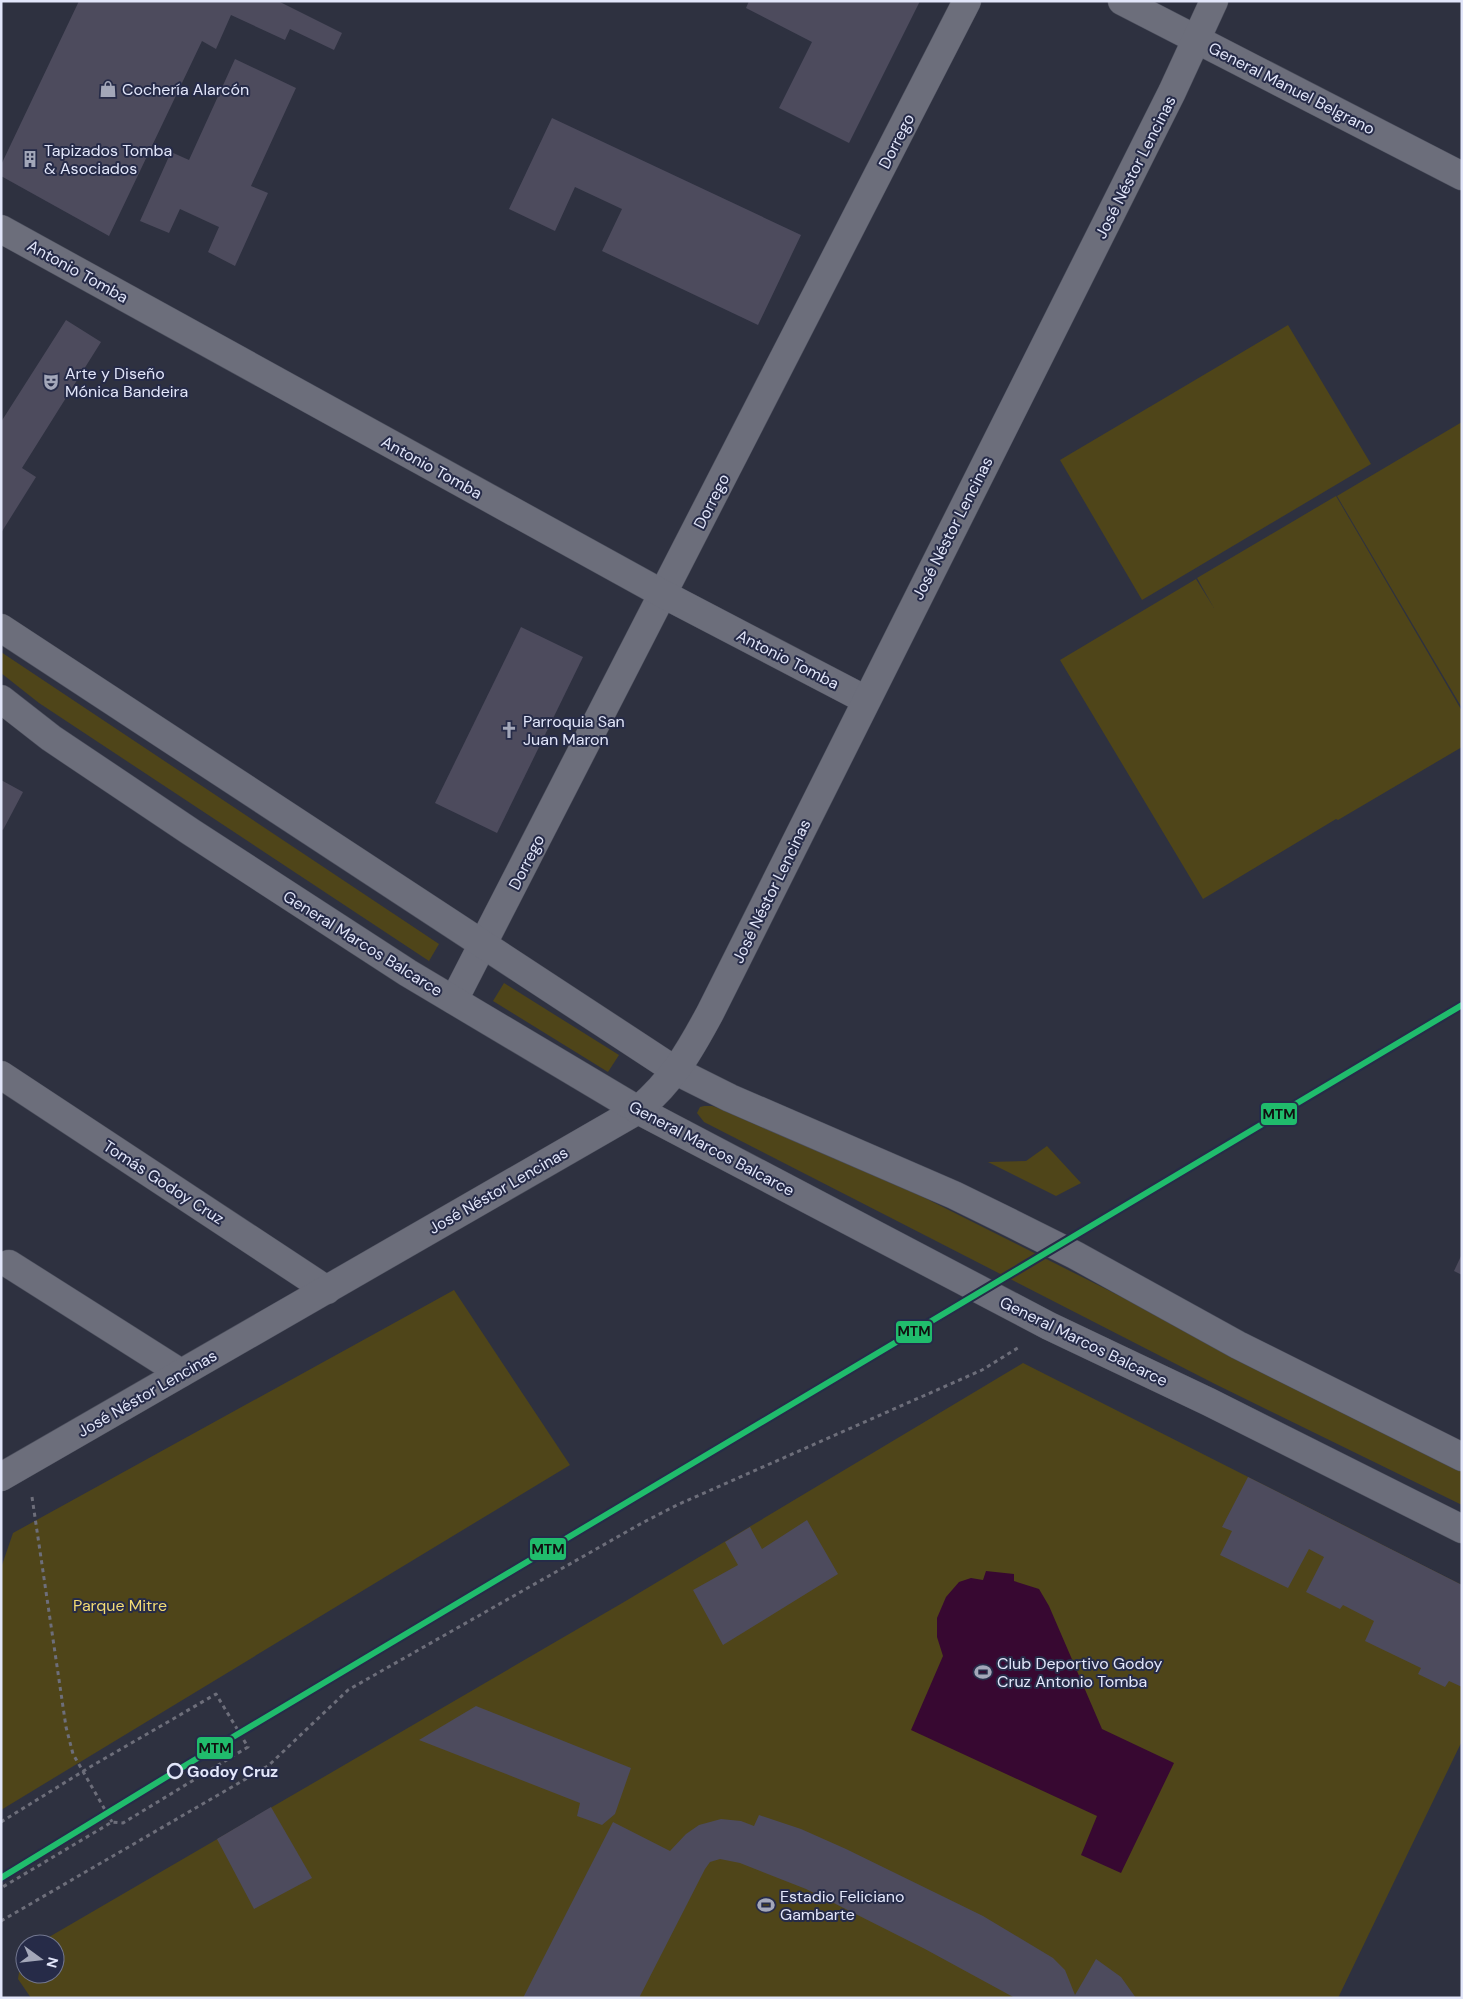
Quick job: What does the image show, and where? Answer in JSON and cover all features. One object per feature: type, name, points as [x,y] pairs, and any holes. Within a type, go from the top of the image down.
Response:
[{"type":"street","name":"Dorrego","points":[[454,1000],[484,945],[967,1]]},
{"type":"street","name":"General Manuel Belgrano","points":[[1122,1],[1462,176]]},
{"type":"street","name":"José Néstor Lencinas","points":[[1,1477],[638,1110],[658,1092],[676,1071],[710,1012],[1172,92],[1214,1]]},
{"type":"street","name":"Antonio Tomba","points":[[1,229],[664,594],[866,700]]},
{"type":"street","points":[[1,628],[676,1071],[730,1098],[954,1195],[1075,1255],[1238,1346],[1462,1456]]},
{"type":"street","name":"General Marcos Balcarce","points":[[1,699],[51,738],[191,832],[454,1000],[638,1110],[1050,1326],[1218,1407],[1462,1529]]},
{"type":"street","name":"Tomás Godoy Cruz","points":[[1,1075],[327,1290]]},
{"type":"street","points":[[9,1264],[181,1373]]},
{"type":"path","points":[[1,1922],[268,1766],[348,1690],[677,1504],[982,1370],[1050,1326]]},
{"type":"path","points":[[27,1462],[66,1727],[73,1754],[112,1822]]},
{"type":"path","points":[[1,1822],[83,1771],[216,1694],[248,1747],[123,1823],[112,1822],[1,1888]]},
{"type":"green space","points":[[1288,325],[1371,464],[1142,600],[1060,460]]},
{"type":"green space","points":[[1462,422],[1462,708],[1337,496]]},
{"type":"green space","points":[[1336,496],[1462,711],[1462,747],[1338,820],[1336,819],[1203,899],[1060,660],[1196,579],[1214,608],[1197,578]]},
{"type":"green space","points":[[1,652],[439,944],[429,961],[39,703],[1,673]]},
{"type":"green space","points":[[504,983],[619,1055],[608,1072],[493,1001]]},
{"type":"green space","points":[[712,1106],[736,1114],[911,1191],[1462,1468],[1462,1505],[1215,1384],[704,1122],[697,1113],[700,1107]]},
{"type":"green space","points":[[1047,1146],[1081,1183],[1056,1196],[988,1162],[1026,1161]]},
{"type":"green space","name":"Parque Mitre","points":[[454,1290],[570,1465],[1,1810],[1,1568],[13,1533]]},
{"type":"green space","name":"Club Deportivo Godoy Cruz Antonio Tomba","points":[[1023,1363],[1462,1585],[1462,1741],[1338,1998],[31,1998],[21,1984],[65,1984],[65,1934],[54,1934],[624,1602]]},
{"type":"shaded area","points":[[986,1571],[1014,1574],[1014,1581],[1039,1589],[1049,1606],[1102,1729],[1174,1763],[1121,1873],[1081,1855],[1097,1816],[911,1730],[943,1656],[937,1637],[937,1618],[946,1597],[959,1582],[971,1578],[983,1580]]},
{"type":"building","name":"Cochería Alarcón","points":[[79,1],[278,1],[342,33],[334,50],[290,29],[285,40],[231,15],[216,49],[202,41],[109,236],[1,176],[1,165]]},
{"type":"building","points":[[749,1],[920,1],[849,143],[779,108],[812,42],[746,8]]},
{"type":"building","points":[[235,59],[296,88],[251,186],[268,193],[235,266],[208,252],[219,227],[180,209],[169,233],[140,221],[171,152],[189,160]]},
{"type":"building","points":[[552,118],[801,235],[758,325],[602,251],[622,209],[575,187],[555,231],[509,209]]},
{"type":"building","name":"Arte y Diseño Mónica Bandeira","points":[[66,320],[101,342],[22,468],[36,477],[1,533],[1,422]]},
{"type":"building","name":"Parroquia San Juan Maron","points":[[521,627],[583,657],[497,833],[435,803]]},
{"type":"building","points":[[1,780],[23,792],[3,830],[1,829]]},
{"type":"building","points":[[1462,1254],[1462,1275],[1454,1271]]},
{"type":"building","points":[[1248,1477],[1462,1585],[1462,1687],[1449,1681],[1445,1687],[1418,1674],[1421,1668],[1365,1641],[1374,1621],[1343,1605],[1340,1609],[1306,1592],[1324,1557],[1309,1549],[1288,1588],[1220,1555],[1232,1531],[1222,1527]]},
{"type":"building","points":[[807,1520],[838,1574],[723,1645],[693,1590],[738,1565],[725,1542],[750,1527],[762,1549]]},
{"type":"building","points":[[476,1706],[631,1768],[615,1814],[602,1825],[577,1816],[580,1803],[419,1740]]},
{"type":"building","points":[[271,1807],[312,1878],[254,1909],[217,1839]]},
{"type":"building","points":[[759,1815],[801,1829],[846,1849],[983,1916],[1053,1958],[1065,1970],[1075,1995],[1096,1959],[1121,1977],[1136,1998],[1015,1998],[925,1949],[806,1889],[740,1863],[720,1859],[710,1862],[705,1869],[639,1998],[523,1998],[613,1822],[670,1851],[686,1834],[699,1825],[721,1819],[741,1821],[754,1826]]},
{"type":"transit line","name":"MTM","points":[[1,1878],[176,1771],[1462,1005]]},
{"type":"place","name":"Cochería Alarcón","points":[[108,89]]},
{"type":"place","name":"Tapizados Tomba & Asociados","points":[[30,159]]},
{"type":"place","name":"Arte y Diseño Mónica Bandeira","points":[[51,382]]},
{"type":"place","name":"Parroquia San Juan Maron","points":[[509,730]]},
{"type":"place","name":"Club Deportivo Godoy Cruz Antonio Tomba","points":[[983,1672]]},
{"type":"place","name":"Godoy Cruz","points":[[175,1771]]},
{"type":"place","name":"Estadio Feliciano Gambarte","points":[[766,1905]]}]
